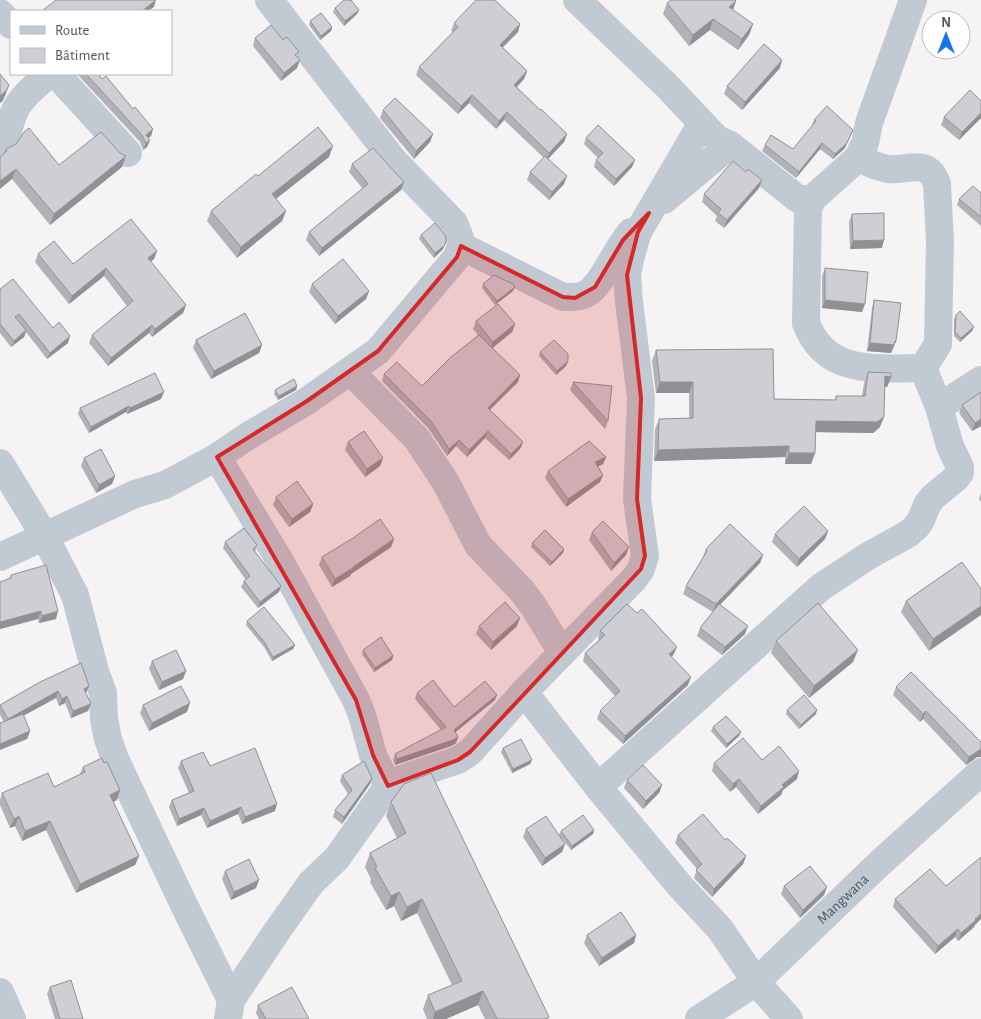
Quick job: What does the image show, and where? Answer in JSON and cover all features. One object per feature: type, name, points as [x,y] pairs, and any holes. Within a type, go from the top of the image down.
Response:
[{"type":"street","points":[[0,557],[135,494],[165,485],[217,457],[307,402],[378,351],[457,258],[461,246],[454,223],[394,161],[268,0]]},
{"type":"street","points":[[577,0],[667,86],[718,139],[730,145],[798,199],[812,199]]},
{"type":"street","points":[[912,0],[869,123],[865,143],[858,158],[812,199],[808,216],[806,323],[811,337],[818,347],[838,361],[865,368],[923,368]]},
{"type":"street","points":[[0,13],[10,24]]},
{"type":"street","points":[[0,145],[9,130],[14,112],[20,102],[48,75]]},
{"type":"street","points":[[57,75],[128,152]]},
{"type":"street","points":[[230,1010],[311,883],[337,858],[388,786],[401,779],[458,760],[470,752],[524,692],[634,579],[641,569],[645,556],[637,499],[641,398],[627,275],[638,232],[696,133],[699,126],[698,119]]},
{"type":"street","points":[[461,246],[563,297],[575,298],[585,295],[595,287],[623,240],[649,213],[730,145]]},
{"type":"street","points":[[858,158],[888,169],[924,168],[934,176],[937,184],[940,241],[938,344],[923,368]]},
{"type":"street","points":[[598,787],[820,587],[868,556],[908,534],[921,520],[927,505],[933,497],[956,478],[960,472],[960,467],[950,446],[939,407],[923,368]]},
{"type":"street","points":[[350,371],[417,439],[445,481],[478,545],[534,606],[562,653]]},
{"type":"street","points":[[939,407],[981,380]]},
{"type":"street","points":[[217,457],[284,570],[356,700],[373,755],[388,786]]},
{"type":"street","points":[[0,463],[44,535],[75,595],[95,671],[103,693],[104,719],[108,740],[115,759],[184,905],[230,1010]]},
{"type":"street","points":[[524,692],[598,787],[680,886],[720,929],[756,982],[790,1019]]},
{"type":"street","name":"Mangwana","points":[[699,1019],[756,982],[880,863],[981,772]]},
{"type":"street","points":[[0,992],[12,1019]]},
{"type":"highlighted area","points":[[649,213],[638,232],[627,275],[641,398],[637,499],[645,556],[641,569],[470,752],[458,760],[388,786],[373,755],[356,700],[217,457],[307,401],[378,351],[457,257],[461,246],[563,297],[575,298],[595,287],[623,240]]},
{"type":"building","points":[[56,0],[156,0],[143,10],[43,10]]},
{"type":"building","points":[[344,0],[351,0],[359,10],[345,21],[335,8]]},
{"type":"building","points":[[476,0],[495,0],[520,24],[500,45],[527,71],[514,85],[567,134],[549,153],[507,112],[499,121],[472,95],[461,106],[419,67],[458,27],[454,23]]},
{"type":"building","points":[[671,0],[735,0],[729,7],[753,24],[742,39],[713,19],[693,35],[667,3]]},
{"type":"building","points":[[321,13],[332,27],[321,36],[310,21]]},
{"type":"building","points":[[271,25],[283,40],[287,37],[299,52],[295,55],[300,60],[284,73],[255,38]]},
{"type":"building","points":[[764,44],[782,60],[745,102],[727,86]]},
{"type":"building","points":[[0,74],[9,85],[0,96]]},
{"type":"building","points":[[87,75],[99,75],[102,79],[106,76],[133,109],[135,107],[153,129],[146,135],[150,140],[146,143],[142,135]]},
{"type":"building","points":[[970,90],[981,101],[981,113],[962,132],[944,117]]},
{"type":"building","points":[[395,98],[433,134],[416,151],[383,110]]},
{"type":"building","points":[[827,106],[853,130],[847,143],[835,154],[822,143],[799,172],[765,145],[771,135],[793,149],[816,121],[814,120]]},
{"type":"building","points":[[598,125],[635,160],[616,179],[596,160],[603,153],[586,138]]},
{"type":"building","points":[[318,127],[333,146],[272,194],[286,211],[241,247],[211,211]]},
{"type":"building","points":[[29,128],[59,165],[101,132],[120,153],[126,156],[54,214],[16,169],[0,181],[0,157],[7,151],[6,149],[16,144]]},
{"type":"building","points":[[373,148],[404,182],[322,248],[309,232],[368,184],[352,164]]},
{"type":"building","points":[[545,156],[567,176],[552,192],[530,172]]},
{"type":"building","points":[[733,161],[746,172],[748,169],[762,180],[727,220],[718,213],[721,209],[704,194]]},
{"type":"building","points":[[973,186],[981,193],[981,217],[959,199]]},
{"type":"building","points":[[884,213],[884,240],[853,241],[852,214]]},
{"type":"building","points":[[131,219],[157,251],[148,258],[186,305],[155,329],[152,325],[111,358],[92,335],[133,301],[106,268],[72,296],[38,254],[54,241],[73,264]]},
{"type":"building","points":[[435,223],[445,235],[446,240],[445,245],[435,253],[421,235]]},
{"type":"building","points":[[343,259],[369,291],[338,316],[312,284]]},
{"type":"building","points":[[825,268],[868,272],[865,304],[825,300]]},
{"type":"building","points":[[494,275],[513,284],[515,287],[497,301],[483,284]]},
{"type":"building","points":[[13,279],[53,328],[59,322],[70,336],[50,353],[19,314],[15,317],[26,330],[14,341],[0,324],[0,289]]},
{"type":"building","points":[[874,300],[901,303],[894,345],[870,343]]},
{"type":"building","points":[[498,304],[515,324],[493,342],[476,321]]},
{"type":"building","points":[[960,311],[974,327],[961,338],[955,332],[956,315]]},
{"type":"building","points":[[245,313],[262,345],[214,371],[196,340]]},
{"type":"building","points":[[479,335],[520,375],[488,408],[523,442],[511,454],[488,431],[469,450],[459,440],[449,449],[431,421],[384,374],[397,362],[422,386],[451,357]]},
{"type":"building","points":[[554,340],[568,354],[568,361],[557,371],[540,352]]},
{"type":"building","points":[[773,349],[774,399],[836,400],[836,396],[865,396],[868,372],[891,373],[891,377],[885,376],[884,417],[877,422],[816,421],[815,453],[789,453],[789,446],[658,450],[659,419],[693,418],[693,382],[660,382],[656,350]]},
{"type":"building","points":[[155,373],[164,392],[130,408],[129,406],[91,427],[80,408]]},
{"type":"building","points":[[294,379],[297,386],[279,396],[275,390]]},
{"type":"building","points":[[573,382],[612,386],[608,421]]},
{"type":"building","points":[[981,392],[981,419],[975,423],[962,405]]},
{"type":"building","points":[[364,431],[383,458],[367,469],[348,442]]},
{"type":"building","points":[[589,441],[606,457],[595,462],[603,475],[568,499],[548,471]]},
{"type":"building","points":[[101,449],[115,476],[99,485],[84,458]]},
{"type":"building","points":[[297,481],[313,504],[292,519],[276,497]]},
{"type":"building","points":[[804,506],[828,531],[799,559],[775,534]]},
{"type":"building","points":[[380,519],[394,539],[335,579],[322,557]]},
{"type":"building","points":[[603,521],[629,547],[614,563],[592,532]]},
{"type":"building","points":[[730,524],[763,555],[716,604],[686,586],[707,551],[706,549]]},
{"type":"building","points":[[244,528],[257,545],[253,549],[281,586],[260,602],[244,581],[250,576],[225,542]]},
{"type":"building","points":[[545,530],[564,549],[552,562],[532,543]]},
{"type":"building","points":[[962,562],[981,589],[981,606],[933,639],[906,601]]},
{"type":"building","points":[[46,565],[58,611],[42,616],[41,611],[0,622],[0,582],[11,578],[11,575]]},
{"type":"building","points":[[505,602],[520,618],[493,642],[479,626]]},
{"type":"building","points":[[818,603],[858,650],[814,686],[776,641]]},
{"type":"building","points":[[627,604],[637,613],[642,609],[677,647],[669,654],[691,677],[625,736],[600,711],[620,691],[585,653],[605,635],[600,631]]},
{"type":"building","points":[[719,604],[748,626],[725,647],[700,628]]},
{"type":"building","points":[[264,607],[295,645],[273,657],[265,643],[247,621]]},
{"type":"building","points":[[381,637],[393,656],[375,668],[363,650]]},
{"type":"building","points":[[176,650],[186,671],[162,682],[152,661]]},
{"type":"building","points":[[81,663],[89,686],[84,689],[91,704],[73,711],[67,696],[62,699],[58,691],[8,719],[0,705],[40,682]]},
{"type":"building","points":[[911,672],[981,742],[981,749],[969,757],[926,711],[923,714],[896,687]]},
{"type":"building","points":[[433,680],[454,707],[485,681],[497,695],[454,730],[458,737],[397,759],[395,754],[446,727],[417,693]]},
{"type":"building","points":[[181,686],[190,703],[152,723],[143,705]]},
{"type":"building","points":[[804,695],[817,710],[801,725],[787,710]]},
{"type":"building","points":[[23,714],[30,731],[0,744],[0,723]]},
{"type":"building","points":[[726,716],[741,732],[727,744],[713,727]]},
{"type":"building","points":[[743,738],[762,760],[779,746],[799,771],[782,785],[784,787],[761,806],[739,779],[733,784],[714,763]]},
{"type":"building","points":[[521,739],[532,760],[513,769],[503,748]]},
{"type":"building","points":[[255,748],[277,804],[245,817],[241,807],[210,821],[204,808],[179,819],[172,800],[194,791],[181,761],[203,752],[210,766]]},
{"type":"building","points":[[102,758],[104,763],[107,762],[120,790],[110,795],[139,856],[80,884],[50,821],[25,831],[19,816],[14,819],[2,793],[48,773],[54,787],[85,772],[83,767]]},
{"type":"building","points":[[364,761],[372,778],[344,817],[335,810],[352,790],[342,775]]},
{"type":"building","points":[[643,765],[662,785],[646,801],[627,780]]},
{"type":"building","points":[[431,773],[549,1017],[545,1019],[497,1019],[483,991],[435,1012],[428,995],[462,981],[422,899],[407,907],[399,892],[391,896],[375,868],[377,867],[370,853],[406,833],[391,802],[404,784]]},
{"type":"building","points":[[703,814],[725,840],[727,838],[746,856],[714,889],[696,870],[702,864],[678,835]]},
{"type":"building","points":[[583,815],[594,830],[572,846],[561,831]]},
{"type":"building","points":[[546,816],[565,844],[545,858],[526,829]]},
{"type":"building","points":[[981,857],[981,914],[961,933],[958,929],[938,946],[895,899],[930,869],[946,886]]},
{"type":"building","points":[[249,859],[259,880],[234,892],[225,871]]},
{"type":"building","points":[[810,866],[827,887],[803,910],[784,886]]},
{"type":"building","points":[[621,912],[636,935],[602,958],[587,935]]},
{"type":"building","points":[[71,980],[83,1019],[60,1019],[50,987]]},
{"type":"building","points":[[292,987],[309,1019],[266,1019],[258,1005]]}]
